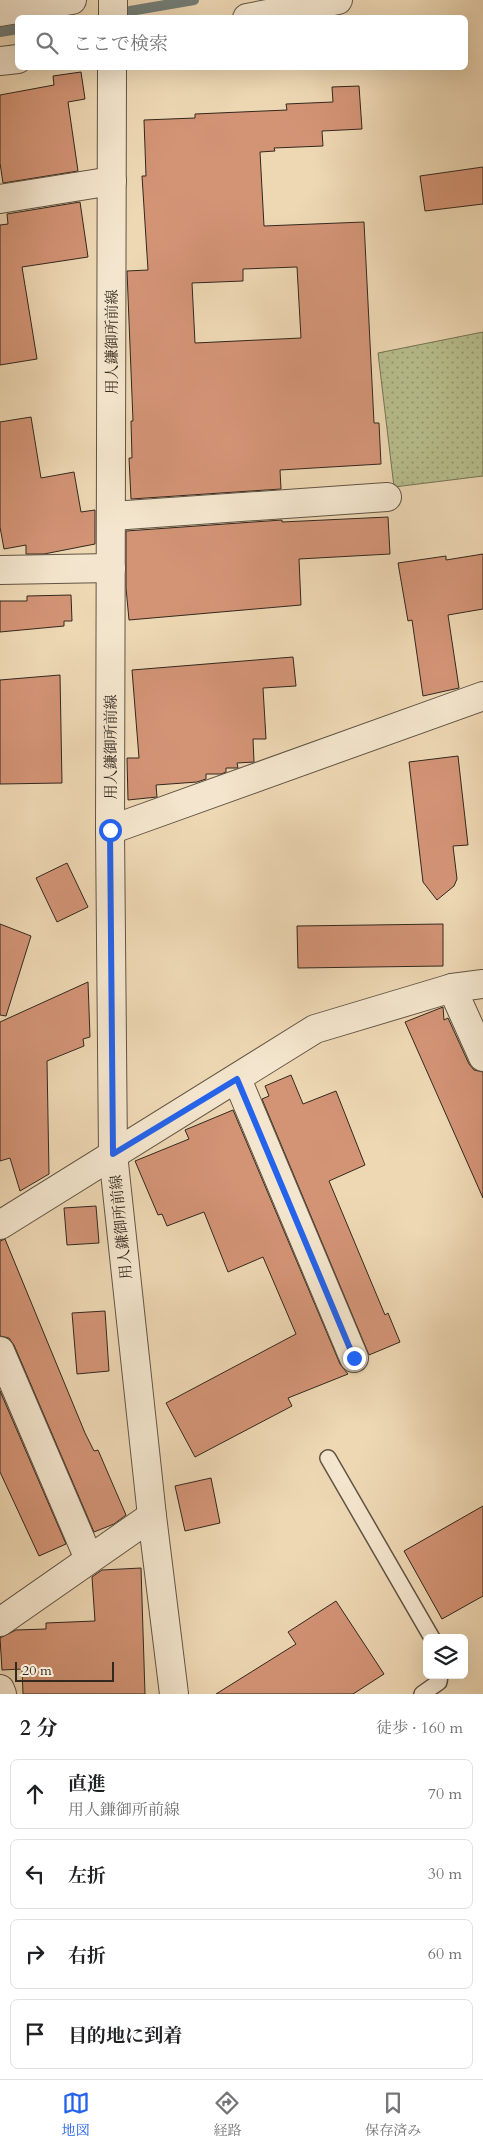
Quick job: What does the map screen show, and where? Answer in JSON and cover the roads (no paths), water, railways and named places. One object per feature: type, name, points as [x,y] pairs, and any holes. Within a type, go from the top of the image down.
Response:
[{"type":"street","points":[[0,12],[72,0]]},
{"type":"street","points":[[113,0],[113,15]]},
{"type":"street","points":[[262,15],[338,0]]},
{"type":"street","points":[[0,61],[15,58]]},
{"type":"street","name":"用人鎌御所前線","points":[[112,70],[110,830],[113,1154],[152,1516],[174,1694]]},
{"type":"street","points":[[0,199],[112,181]]},
{"type":"street","points":[[112,516],[387,497]]},
{"type":"street","points":[[0,570],[111,568]]},
{"type":"street","points":[[110,830],[483,696]]},
{"type":"street","points":[[0,1225],[315,1029],[452,988],[483,984]]},
{"type":"street","points":[[452,988],[483,1057]]},
{"type":"street","points":[[237,1079],[354,1358]]},
{"type":"street","points":[[0,1351],[89,1559]]},
{"type":"street","points":[[0,1622],[152,1516]]},
{"type":"street","points":[[0,1689],[2,1694]]},
{"type":"lane","points":[[328,1458],[430,1634]]},
{"type":"lane","points":[[422,1694],[439,1682],[439,1679]]},
{"type":"waterway","points":[[130,11],[194,0]]},
{"type":"waterway","points":[[0,32],[15,30]]}]
